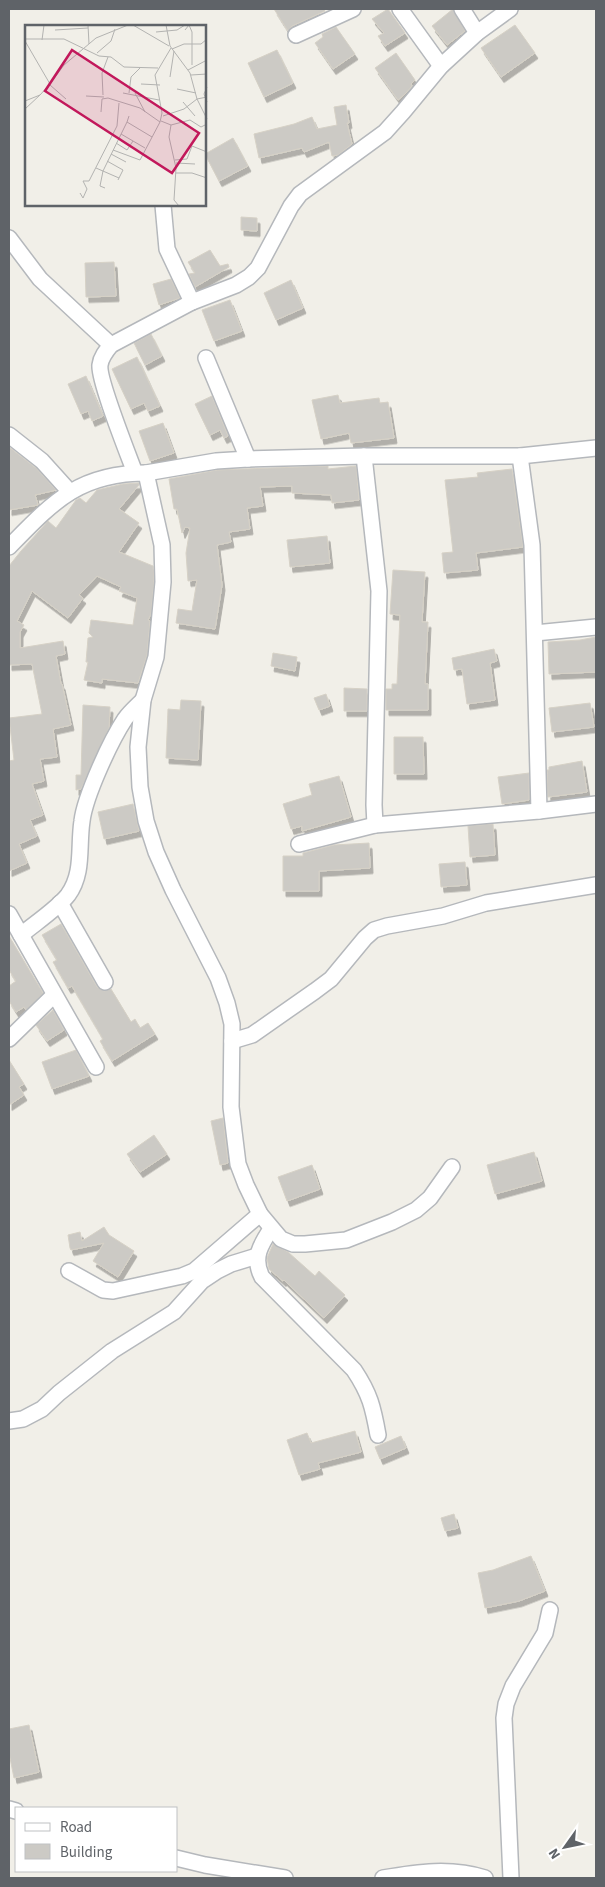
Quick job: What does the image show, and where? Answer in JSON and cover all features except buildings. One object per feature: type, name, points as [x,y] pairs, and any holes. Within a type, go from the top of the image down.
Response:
[{"type":"street","points":[[296,35],[354,9]]},
{"type":"street","points":[[400,9],[440,66]]},
{"type":"street","points":[[462,9],[477,33]]},
{"type":"street","points":[[452,1166],[430,1198],[416,1210],[392,1222],[346,1240],[293,1244],[281,1239],[260,1214],[246,1185],[238,1164],[231,1108],[232,1024],[227,1003],[221,986],[156,852],[146,821],[140,787],[138,748],[143,700],[156,657],[163,582],[162,545],[140,473],[104,385],[100,367],[103,354],[111,344],[192,302],[236,285],[249,277],[258,268],[291,206],[300,194],[385,132],[440,66],[477,33],[510,9]]},
{"type":"street","points":[[163,206],[167,249],[192,302]]},
{"type":"street","points":[[9,238],[40,279],[111,344]]},
{"type":"street","points":[[206,358],[248,459]]},
{"type":"street","points":[[9,435],[42,461],[70,492]]},
{"type":"street","points":[[9,547],[42,513],[70,492],[101,477],[216,461],[248,459],[364,456],[520,456],[596,448]]},
{"type":"street","points":[[364,456],[379,591],[375,825]]},
{"type":"street","points":[[520,456],[532,546],[539,811]]},
{"type":"street","points":[[535,633],[596,627]]},
{"type":"street","points":[[21,934],[60,903],[74,884],[79,870],[82,820],[99,771],[126,717],[143,700]]},
{"type":"street","points":[[299,844],[375,825],[539,811],[596,804]]},
{"type":"street","points":[[232,1041],[252,1035],[315,991],[330,979],[374,930],[443,916],[486,903],[596,886]]},
{"type":"street","points":[[60,903],[105,982]]},
{"type":"street","points":[[9,914],[96,1067]]},
{"type":"street","points":[[9,1039],[54,995]]},
{"type":"street","points":[[69,1271],[103,1290],[113,1291],[182,1276],[194,1272],[260,1214]]},
{"type":"street","points":[[272,1229],[261,1244],[257,1256],[262,1277],[354,1370],[371,1400],[378,1435]]},
{"type":"street","points":[[9,1421],[23,1419],[42,1409],[112,1351],[174,1312],[202,1281],[217,1271],[231,1264],[257,1256]]},
{"type":"street","points":[[511,1878],[504,1718],[506,1704],[513,1686],[545,1633],[550,1610]]},
{"type":"street","points":[[178,1858],[224,1869],[284,1878]]},
{"type":"street","points":[[383,1878],[422,1871],[453,1871],[485,1878]]}]
